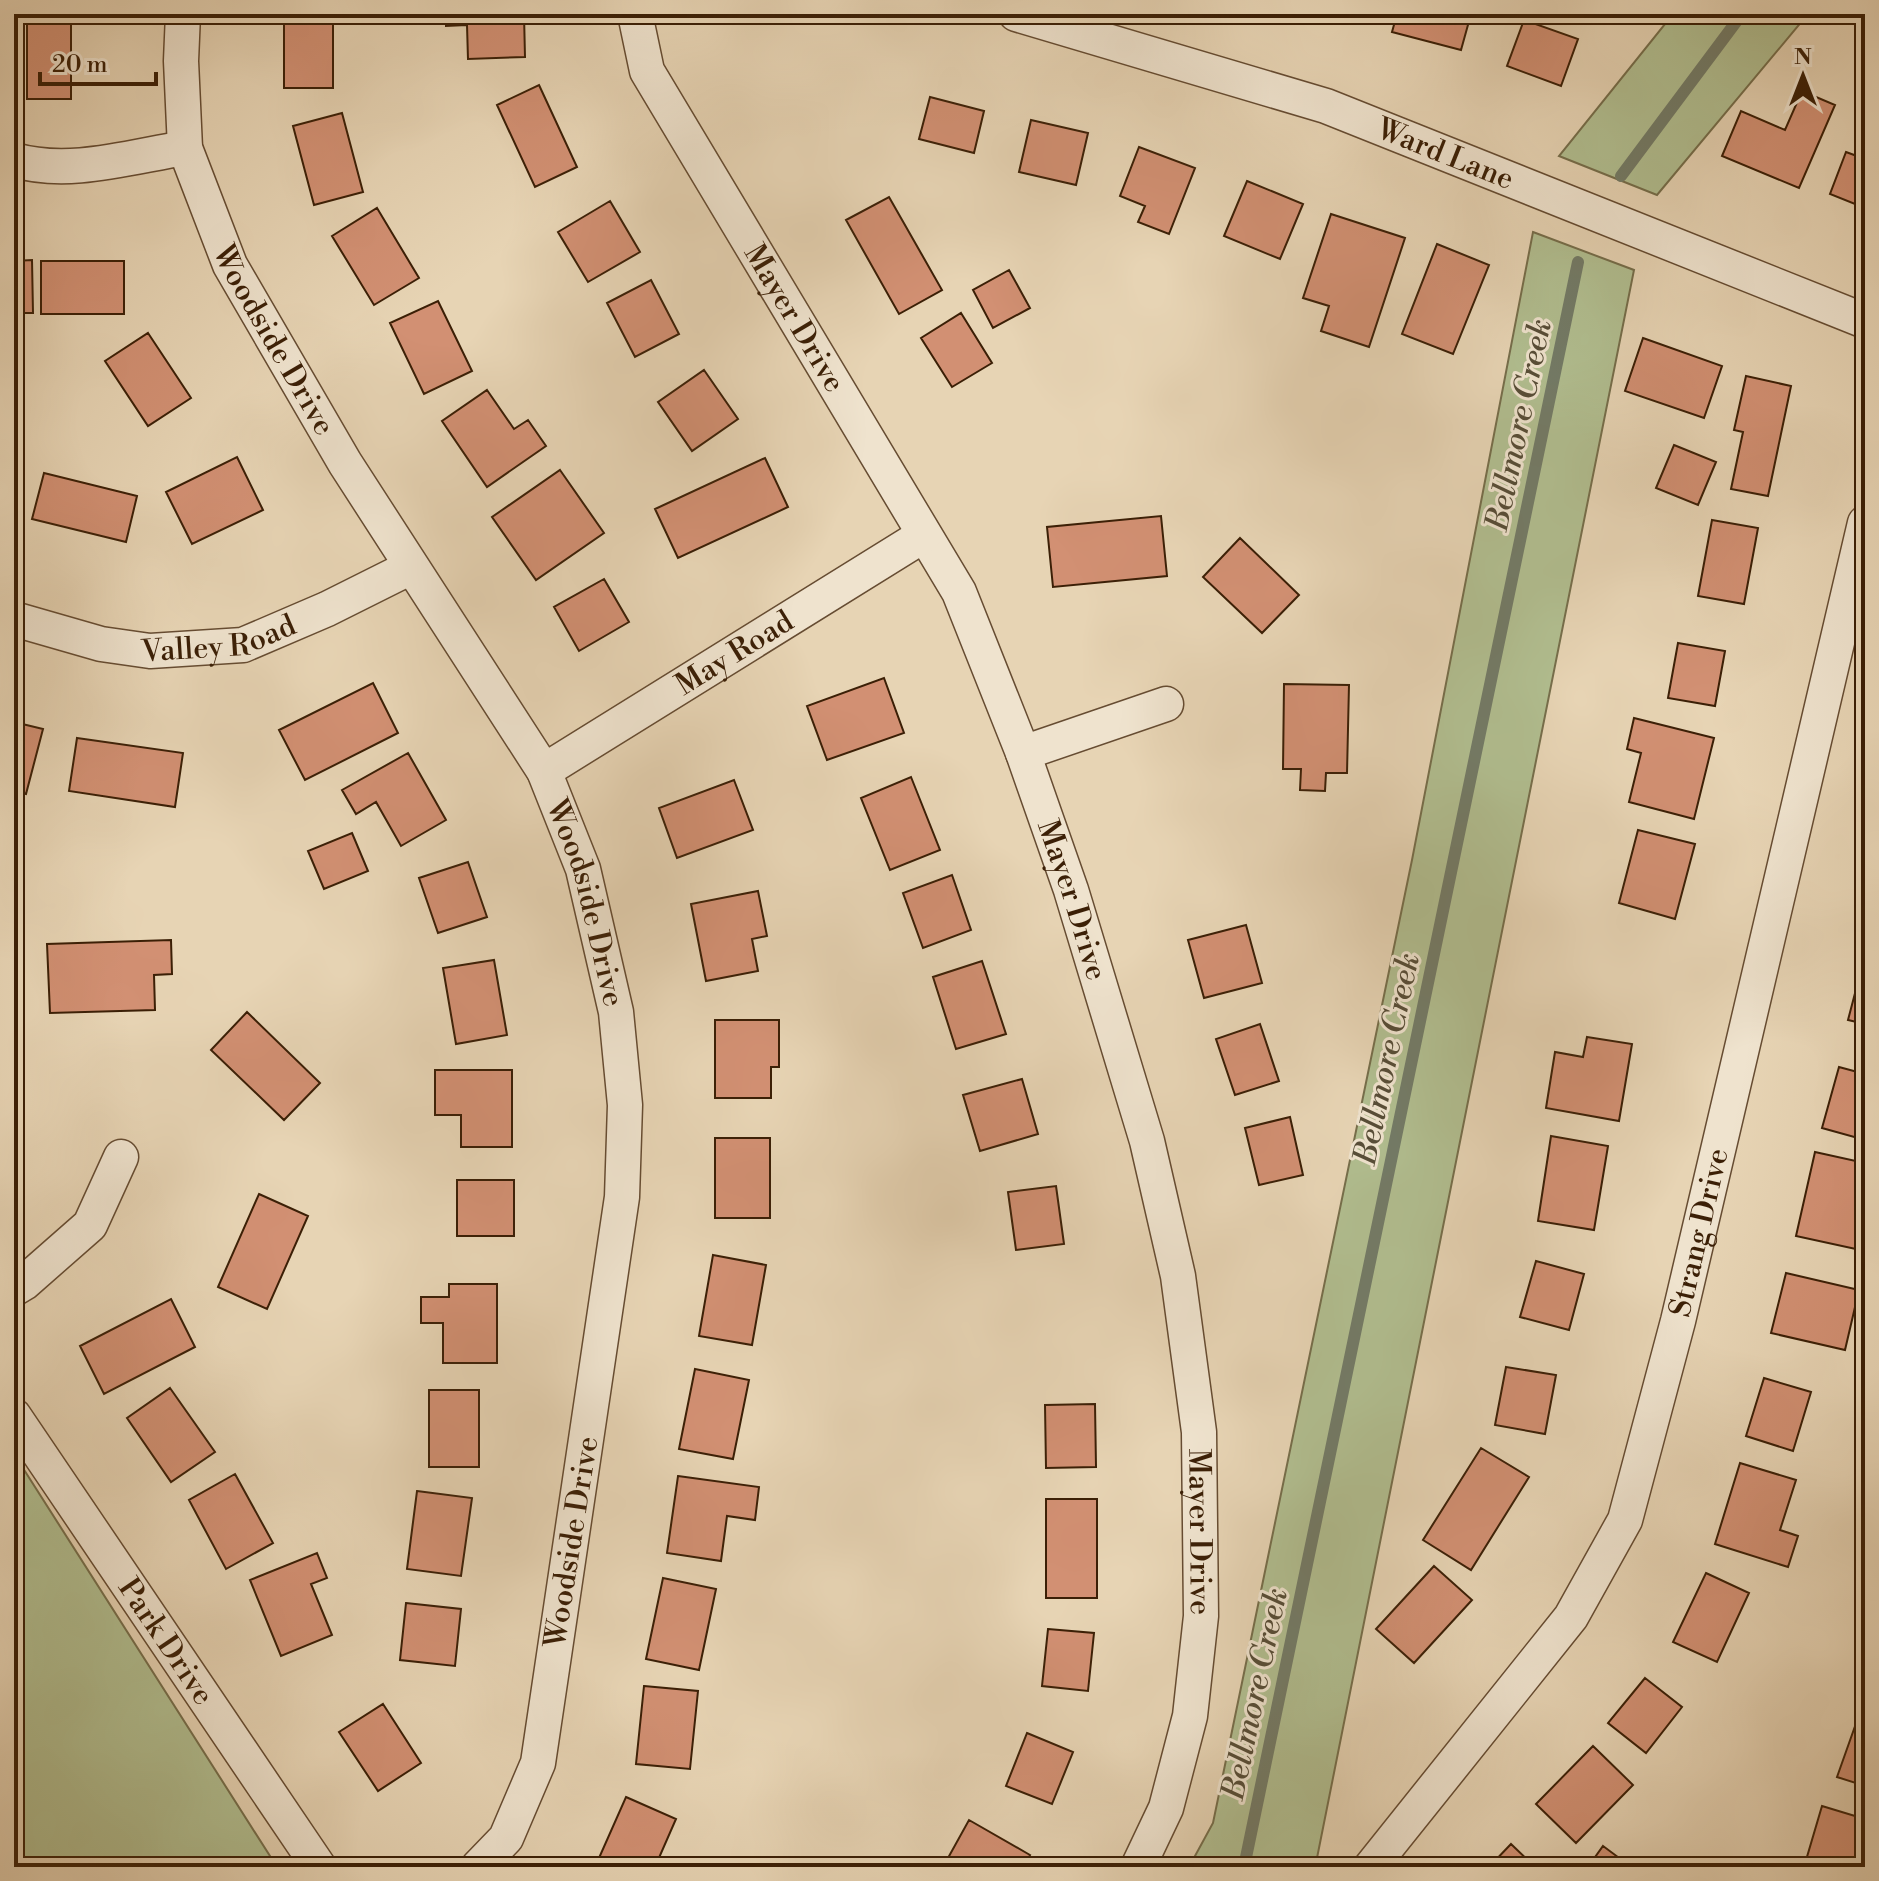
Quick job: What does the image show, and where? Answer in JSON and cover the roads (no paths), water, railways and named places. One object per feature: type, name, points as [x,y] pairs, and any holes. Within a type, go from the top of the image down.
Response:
[{"type":"street","name":"Woodside Drive","points":[[183,14],[181,61],[185,148],[230,265],[345,463],[544,771],[583,869],[616,1012],[625,1105],[622,1197],[538,1763],[506,1838],[478,1867]]},
{"type":"street","name":"Mayer Drive","points":[[635,14],[647,71],[959,592],[1023,753],[1071,890],[1147,1141],[1178,1276],[1199,1432],[1201,1616],[1190,1716],[1166,1808],[1138,1867]]},
{"type":"street","name":"Ward Lane","points":[[1016,14],[1326,106],[1865,321]]},
{"type":"street","points":[[14,160],[36,167],[83,165],[185,148]]},
{"type":"street","name":"Strang Drive","points":[[1371,1867],[1571,1617],[1625,1520],[1678,1321],[1865,523]]},
{"type":"street","name":"May Road","points":[[544,771],[924,535]]},
{"type":"street","name":"Valley Road","points":[[14,619],[101,644],[150,651],[243,645],[327,609],[411,567]]},
{"type":"street","points":[[1023,753],[1166,704]]},
{"type":"street","points":[[14,1289],[90,1225],[121,1157]]},
{"type":"street","name":"Park Drive","points":[[14,1416],[319,1867]]},
{"type":"waterway","name":"Bellmore Creek","points":[[1621,176],[1742,14]]},
{"type":"waterway","name":"Bellmore Creek","points":[[1244,1867],[1578,262]]}]
